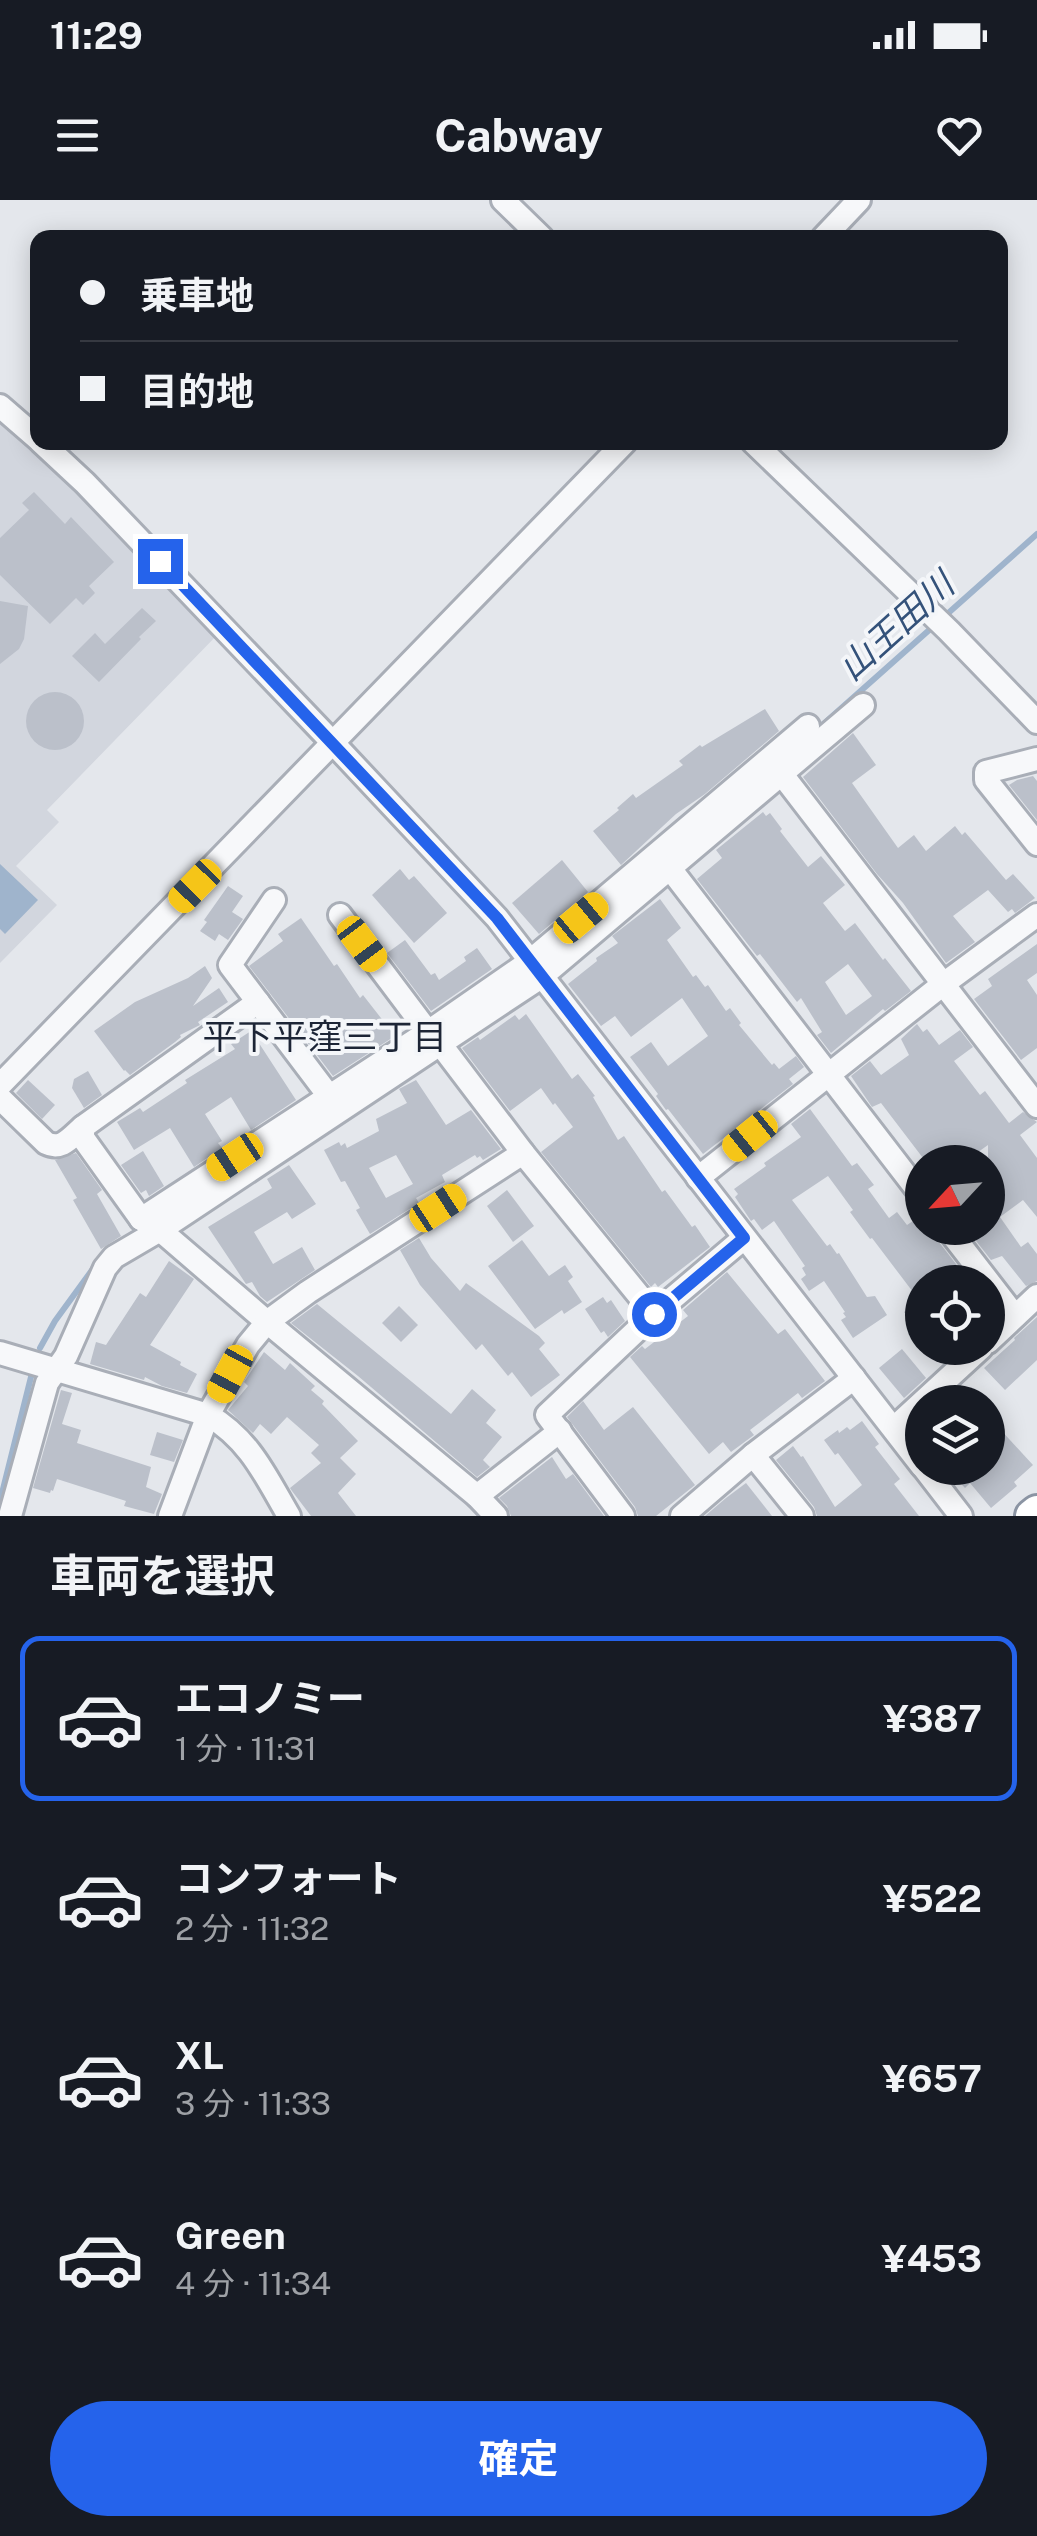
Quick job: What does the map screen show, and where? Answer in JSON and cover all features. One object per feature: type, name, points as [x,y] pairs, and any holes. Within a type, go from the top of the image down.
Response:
[{"type":"street","points":[[503,200],[534,230]]},
{"type":"street","points":[[831,230],[859,200]]},
{"type":"street","points":[[0,406],[30,433]]},
{"type":"street","points":[[49,450],[85,483],[497,918],[905,1443]]},
{"type":"street","points":[[0,1085],[617,450]]},
{"type":"street","points":[[761,450],[1037,722]]},
{"type":"street","points":[[10,1516],[46,1384],[58,1370],[105,1268],[114,1258],[151,1224],[535,969],[775,766],[862,705]]},
{"type":"street","points":[[775,766],[808,726]]},
{"type":"street","points":[[1037,759],[986,772],[986,780],[1037,844]]},
{"type":"street","points":[[775,766],[1037,1106]]},
{"type":"street","points":[[664,860],[905,1174]]},
{"type":"street","points":[[274,900],[230,964],[334,1103]]},
{"type":"street","points":[[340,915],[523,1153],[654,1314]]},
{"type":"street","points":[[698,1178],[1037,915]]},
{"type":"street","points":[[0,1098],[46,1143],[62,1146],[82,1127],[258,1002]]},
{"type":"street","points":[[82,1127],[83,1138],[151,1224],[496,1516]]},
{"type":"street","points":[[170,1516],[208,1415],[248,1345],[267,1322],[523,1153]]},
{"type":"street","points":[[623,1516],[547,1415],[654,1314],[744,1238]]},
{"type":"street","points":[[960,1245],[1016,1316]]},
{"type":"street","points":[[1005,1326],[1037,1296]]},
{"type":"street","points":[[0,1353],[208,1415],[247,1446],[289,1516]]},
{"type":"street","points":[[894,1428],[963,1365]]},
{"type":"street","points":[[682,1516],[752,1455],[854,1378]]},
{"type":"street","points":[[477,1496],[560,1431]]},
{"type":"street","points":[[752,1455],[802,1516]]},
{"type":"street","points":[[937,1485],[961,1516]]},
{"type":"shaded area","points":[[0,417],[30,443],[30,450],[38,450],[80,487],[219,633],[47,810],[59,822],[16,866],[57,905],[0,963]]},
{"type":"water","points":[[0,864],[38,900],[5,934],[0,929]]},
{"type":"building","points":[[34,492],[65,524],[71,517],[114,562],[89,586],[95,593],[83,605],[76,598],[50,624],[0,575],[0,538],[29,510],[22,503]]},
{"type":"building","points":[[0,601],[28,606],[24,639],[19,649],[0,664]]},
{"type":"building","points":[[142,608],[156,621],[99,682],[72,656],[95,633],[105,644]]},
{"type":"building","points":[[55,692],[75,701],[84,721],[75,741],[55,750],[35,741],[26,721],[35,701]]},
{"type":"building","points":[[765,709],[779,731],[676,814],[621,865],[593,831],[633,794],[636,798],[683,765],[679,761],[700,745]]},
{"type":"building","points":[[853,733],[876,765],[852,783],[898,848],[914,835],[926,851],[955,826],[962,835],[965,832],[1006,880],[1013,874],[1035,898],[1015,913],[1012,909],[1008,912],[988,890],[953,916],[975,942],[946,963],[803,777]]},
{"type":"building","points":[[1033,776],[1037,781],[1037,820],[1009,785]]},
{"type":"building","points":[[763,812],[766,816],[770,813],[808,867],[821,856],[845,885],[823,903],[845,931],[855,923],[911,991],[831,1053],[817,1035],[822,1032],[801,998],[797,1002],[697,879],[722,858],[716,850]],"holes":[[[848,964],[872,996],[846,1015],[825,982]]]},
{"type":"building","points":[[562,860],[588,892],[539,934],[512,903]]},
{"type":"building","points":[[400,869],[409,880],[414,876],[447,913],[414,943],[372,895]]},
{"type":"building","points":[[228,886],[243,896],[232,912],[243,919],[228,940],[219,934],[215,941],[200,931]]},
{"type":"building","points":[[660,899],[681,928],[667,940],[693,977],[696,975],[705,987],[708,985],[726,1011],[730,1008],[772,1065],[779,1069],[796,1056],[804,1067],[789,1079],[793,1084],[703,1154],[666,1110],[630,1057],[651,1042],[668,1066],[708,1036],[682,998],[631,1037],[615,1016],[601,1026],[568,984],[618,943],[612,936]]},
{"type":"building","points":[[301,918],[334,966],[337,964],[360,998],[363,995],[395,1036],[333,1076],[249,966],[283,941],[278,934]]},
{"type":"building","points":[[405,940],[439,980],[477,948],[492,969],[431,1011],[387,953]]},
{"type":"building","points":[[1037,944],[1037,973],[1027,980],[1037,995],[1037,1048],[1021,1060],[974,999],[992,986],[988,979]]},
{"type":"building","points":[[205,966],[212,978],[193,1006],[219,988],[228,1002],[130,1075],[124,1071],[94,1031],[135,1002]]},
{"type":"building","points":[[526,1014],[572,1079],[578,1074],[595,1096],[618,1140],[624,1136],[662,1192],[665,1190],[710,1247],[658,1287],[655,1283],[651,1287],[541,1152],[573,1127],[555,1103],[541,1088],[510,1111],[462,1048],[515,1015],[519,1020]]},
{"type":"building","points":[[917,1024],[923,1032],[927,1029],[939,1045],[960,1030],[973,1047],[954,1061],[980,1095],[985,1091],[1009,1123],[1023,1112],[1037,1122],[1020,1135],[1037,1158],[1037,1217],[1023,1200],[1005,1213],[1005,1145],[913,1145],[881,1103],[872,1107],[851,1076],[870,1061],[881,1075],[909,1055],[901,1039]]},
{"type":"building","points":[[251,1031],[296,1100],[251,1130],[231,1097],[205,1114],[222,1141],[218,1143],[222,1148],[194,1167],[170,1128],[134,1150],[117,1122],[140,1108],[143,1112],[187,1083],[185,1080],[235,1049],[231,1044]]},
{"type":"building","points":[[88,1071],[102,1095],[84,1108],[72,1088],[74,1079]]},
{"type":"building","points":[[28,1080],[55,1105],[42,1119],[16,1093]]},
{"type":"building","points":[[416,1080],[446,1125],[471,1110],[501,1149],[483,1160],[475,1155],[442,1175],[445,1182],[416,1198],[419,1203],[370,1234],[356,1210],[360,1208],[324,1150],[339,1142],[347,1148],[379,1131],[376,1119],[407,1103],[399,1089]],"holes":[[[396,1155],[413,1184],[386,1198],[369,1168]]]},
{"type":"building","points":[[810,1109],[852,1166],[857,1163],[874,1185],[868,1189],[889,1218],[897,1212],[905,1222],[905,1245],[941,1245],[957,1265],[905,1265],[905,1282],[850,1212],[853,1210],[828,1176],[792,1200],[827,1246],[830,1244],[839,1253],[867,1297],[875,1296],[887,1315],[853,1338],[841,1320],[846,1317],[845,1312],[824,1281],[809,1291],[801,1279],[806,1275],[802,1268],[805,1266],[774,1221],[762,1230],[735,1197],[738,1194],[734,1189],[801,1137],[791,1124]]},
{"type":"building","points":[[143,1151],[164,1186],[149,1196],[146,1190],[141,1193],[121,1165]]},
{"type":"building","points":[[76,1153],[102,1190],[97,1194],[121,1236],[101,1249],[55,1160]]},
{"type":"building","points":[[289,1165],[316,1204],[292,1219],[287,1212],[254,1232],[273,1264],[302,1247],[315,1270],[267,1302],[252,1282],[246,1284],[208,1227],[272,1188],[267,1179]]},
{"type":"building","points":[[507,1190],[534,1226],[513,1242],[487,1206]]},
{"type":"building","points":[[1005,1224],[1021,1247],[1028,1242],[1037,1254],[1037,1281],[1026,1286],[1002,1256],[991,1260],[979,1245],[1005,1245]]},
{"type":"building","points":[[419,1238],[460,1291],[466,1283],[539,1336],[545,1343],[539,1349],[560,1375],[531,1397],[512,1372],[508,1376],[482,1344],[476,1350],[420,1285],[400,1250]]},
{"type":"building","points":[[522,1240],[549,1276],[565,1265],[573,1277],[568,1281],[582,1302],[564,1314],[562,1310],[535,1329],[488,1266]]},
{"type":"building","points":[[169,1261],[194,1279],[150,1345],[197,1374],[187,1393],[145,1377],[144,1380],[90,1364],[96,1342],[106,1345],[140,1293],[146,1297]]},
{"type":"building","points":[[727,1272],[778,1334],[785,1329],[825,1381],[802,1398],[798,1393],[750,1430],[754,1435],[731,1452],[723,1442],[709,1454],[630,1357],[688,1316],[683,1310]]},
{"type":"building","points":[[603,1297],[607,1303],[611,1300],[625,1321],[608,1337],[585,1309]]},
{"type":"building","points":[[317,1304],[451,1414],[472,1389],[496,1410],[486,1423],[502,1437],[483,1460],[490,1467],[477,1477],[291,1323]]},
{"type":"building","points":[[399,1306],[418,1325],[401,1342],[382,1323]]},
{"type":"building","points":[[1037,1317],[1037,1360],[1005,1390],[1005,1385],[1000,1385],[984,1368],[1005,1365],[1005,1349]]},
{"type":"building","points":[[902,1349],[905,1365],[915,1365],[926,1378],[918,1385],[905,1385],[904,1398],[879,1368]]},
{"type":"building","points":[[264,1352],[285,1370],[290,1363],[315,1386],[311,1390],[358,1441],[340,1458],[356,1474],[338,1493],[356,1516],[311,1516],[292,1491],[290,1488],[321,1463],[311,1453],[319,1445],[287,1417],[271,1434],[260,1424],[253,1433],[228,1410],[248,1386],[244,1382]]},
{"type":"building","points":[[61,1390],[72,1393],[62,1424],[81,1430],[77,1443],[151,1467],[146,1487],[162,1494],[154,1514],[57,1479],[50,1493],[33,1488]]},
{"type":"building","points":[[583,1401],[604,1430],[633,1407],[695,1485],[656,1516],[638,1516],[567,1417]]},
{"type":"building","points":[[862,1421],[879,1444],[875,1447],[900,1479],[894,1484],[919,1516],[817,1516],[776,1460],[793,1446],[835,1507],[862,1485],[824,1440]]},
{"type":"building","points":[[157,1432],[183,1440],[174,1462],[150,1455]]},
{"type":"building","points":[[1005,1435],[1033,1465],[1014,1482],[1017,1486],[991,1508],[972,1485],[1005,1485]]},
{"type":"building","points":[[552,1457],[566,1479],[573,1474],[604,1516],[511,1516],[499,1498]]},
{"type":"building","points":[[746,1483],[772,1516],[705,1516],[726,1498]]},
{"type":"waterway","name":"山王田川","points":[[819,728],[1037,534]]},
{"type":"waterway","name":"山王田川","points":[[40,1348],[95,1266]]},
{"type":"waterway","name":"山王田川","points":[[0,1501],[32,1373]]},
{"type":"district","name":"平下平窪三丁目","points":[[325,1036]]},
{"type":"route","points":[[160,561],[497,918],[744,1238],[654,1314]]}]
